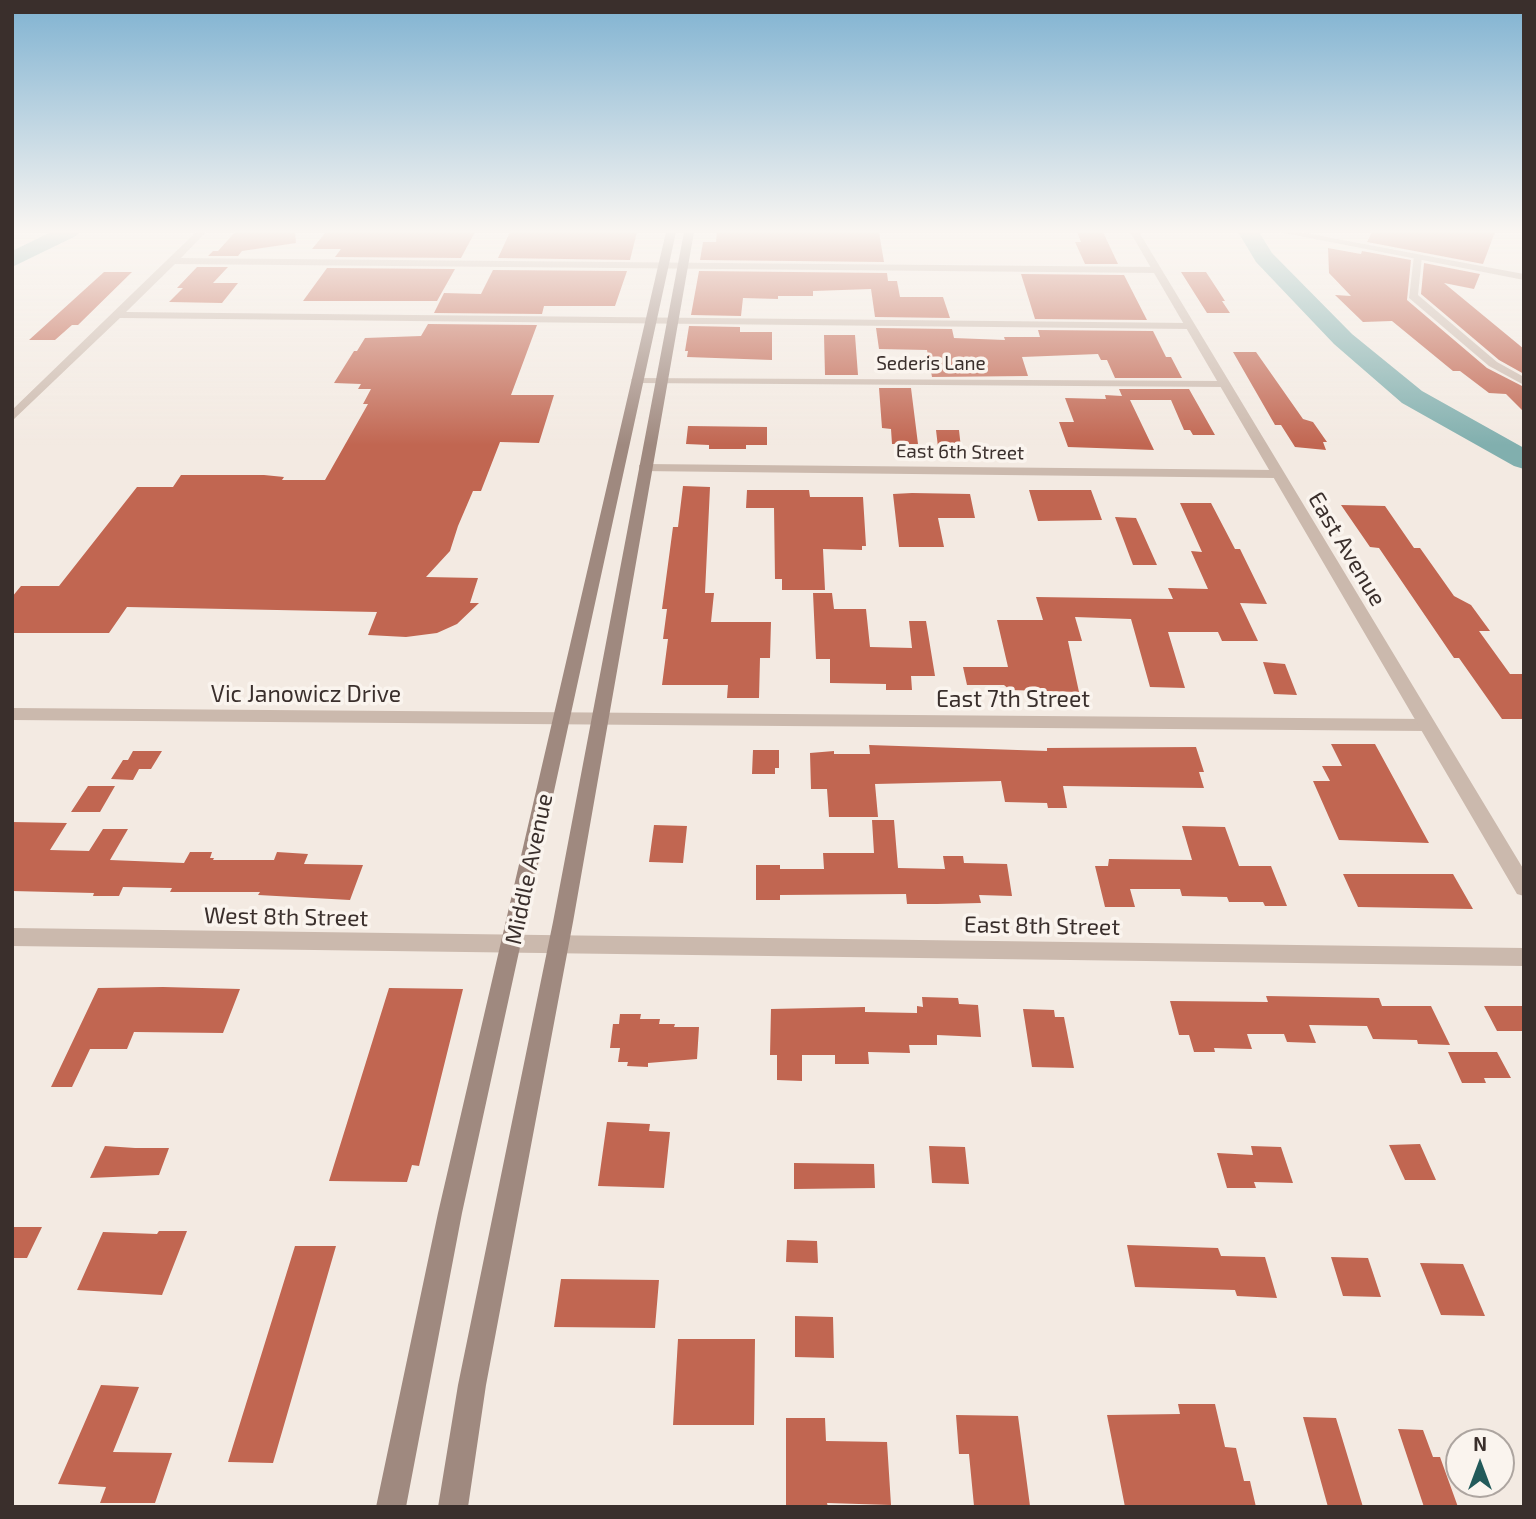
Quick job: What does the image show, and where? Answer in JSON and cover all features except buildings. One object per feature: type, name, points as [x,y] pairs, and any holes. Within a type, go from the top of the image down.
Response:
[{"type":"main road","name":"Middle Avenue","points":[[391,1507],[450,1213],[513,944],[655,303]]},
{"type":"main road","name":"Middle Avenue","points":[[453,1507],[474,1371],[559,945],[675,303]]},
{"type":"street","points":[[12,417],[130,303]]},
{"type":"street","name":"East Avenue","points":[[1175,303],[1524,888]]},
{"type":"street","points":[[1421,303],[1493,363],[1524,382]]},
{"type":"street","points":[[117,315],[1189,326]]},
{"type":"street","name":"Sederis Lane","points":[[637,380],[1224,384]]},
{"type":"street","name":"East 6th Street","points":[[644,468],[1276,474]]},
{"type":"street","name":"Vic Janowicz Drive","points":[[12,714],[598,719]]},
{"type":"street","name":"East 7th Street","points":[[598,719],[1427,725]]},
{"type":"street","name":"West 8th Street","points":[[12,937],[559,945]]},
{"type":"street","name":"East 8th Street","points":[[559,945],[1524,957]]},
{"type":"waterway","points":[[1308,303],[1343,339],[1412,397],[1524,460]]}]
